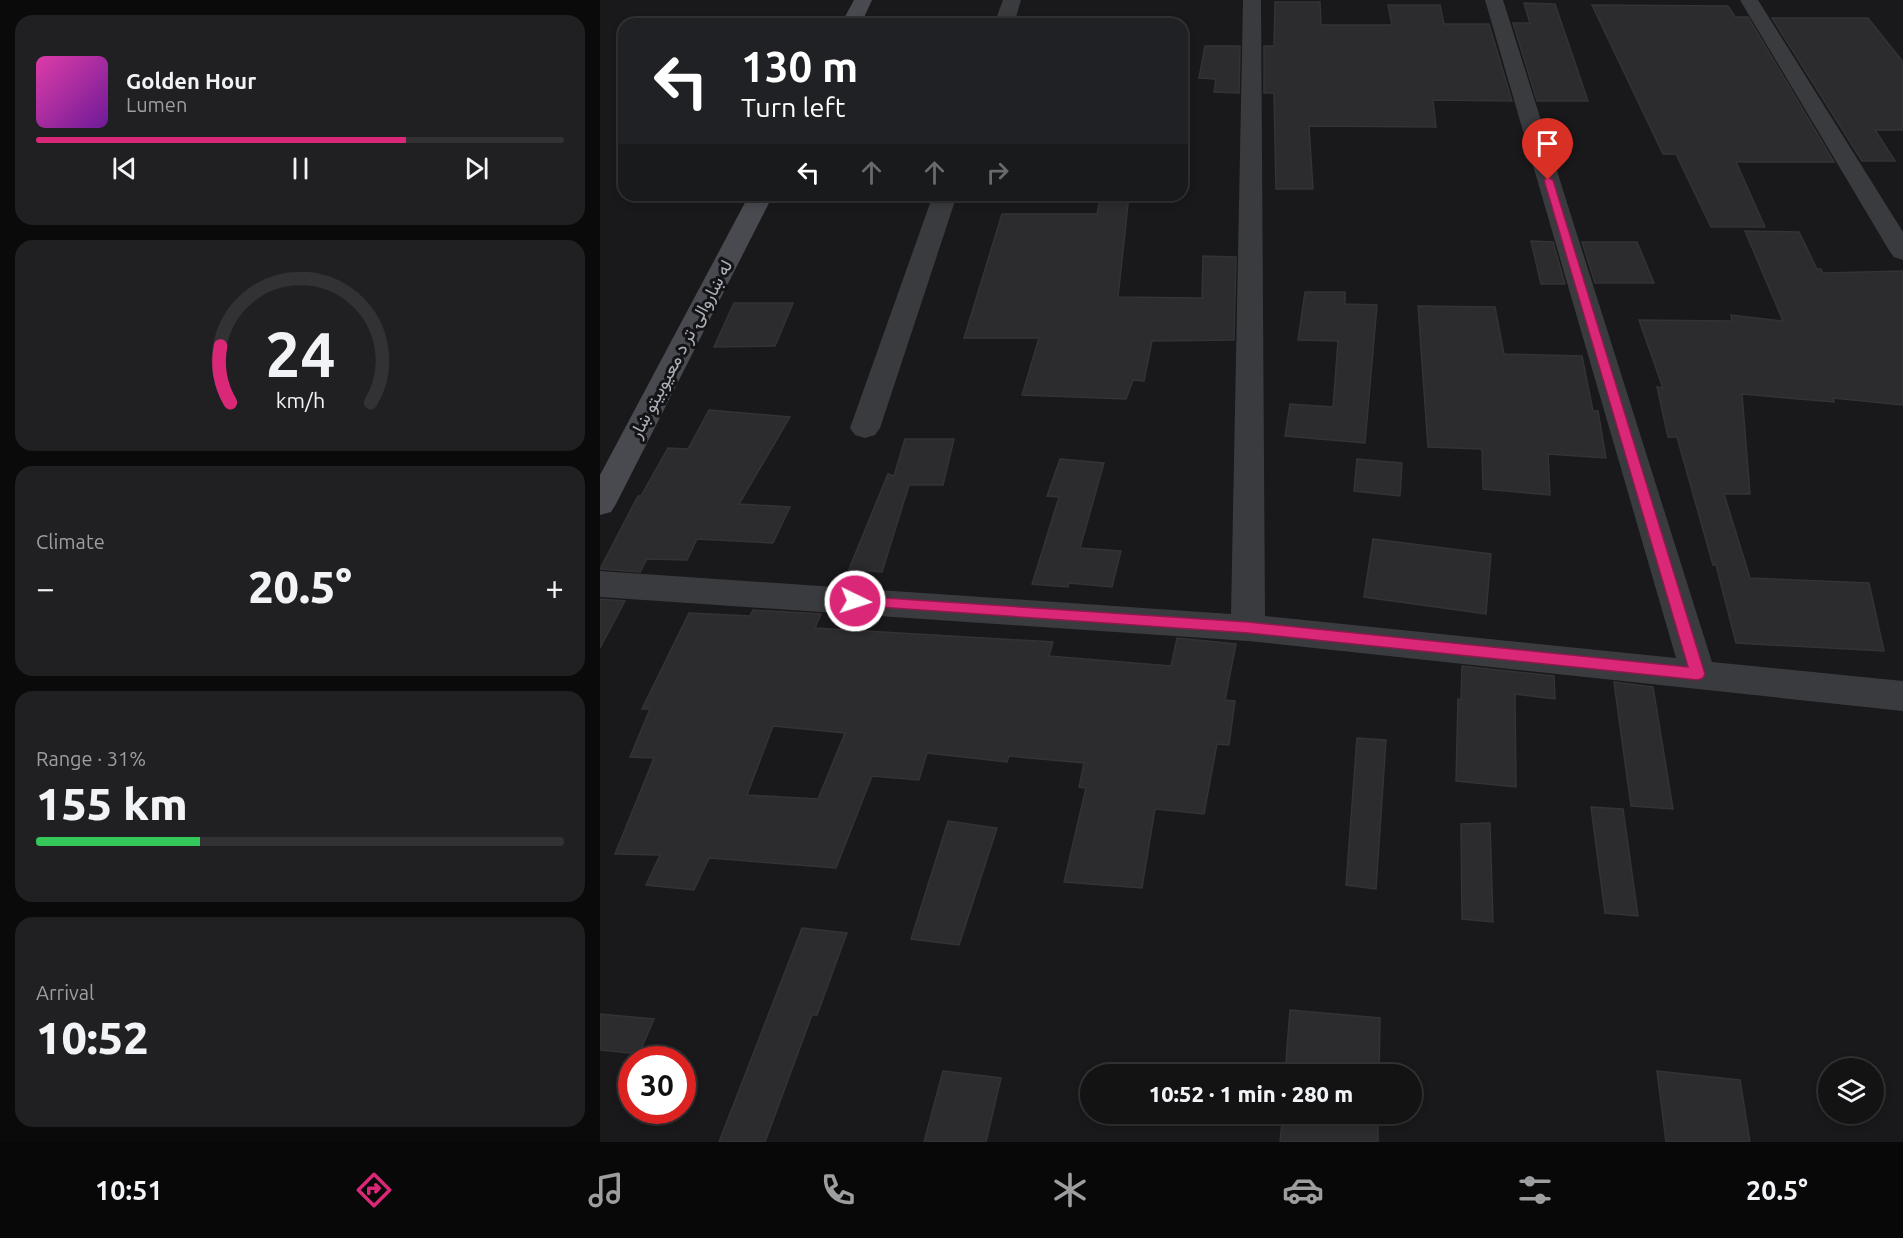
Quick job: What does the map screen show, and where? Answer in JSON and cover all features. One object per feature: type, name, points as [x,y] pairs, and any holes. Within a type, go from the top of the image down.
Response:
[{"type":"street","points":[[854,18],[863,0]]},
{"type":"street","points":[[1006,18],[1012,0]]},
{"type":"street","points":[[1248,628],[1252,0]]},
{"type":"street","points":[[1494,0],[1698,674]]},
{"type":"street","points":[[1749,0],[1903,252]]},
{"type":"street","name":"له ښاروالۍ تر د معیوبیتو ښار","points":[[600,504],[758,201]]},
{"type":"street","points":[[865,428],[943,201]]},
{"type":"street","points":[[600,584],[1248,628],[1903,696]]},
{"type":"building","points":[[1275,2],[1320,2],[1321,25],[1392,25],[1388,5],[1440,5],[1444,24],[1489,24],[1512,101],[1433,100],[1436,127],[1309,126],[1313,189],[1276,189],[1274,93],[1264,93],[1264,46],[1274,46]]},
{"type":"building","points":[[1524,3],[1555,4],[1588,101],[1537,101],[1513,23],[1530,23]]},
{"type":"building","points":[[1592,5],[1728,6],[1735,17],[1748,17],[1834,162],[1736,162],[1765,227],[1711,227],[1676,154],[1663,154]]},
{"type":"building","points":[[1772,18],[1868,18],[1903,62],[1903,130],[1875,130],[1895,161],[1862,161]]},
{"type":"building","points":[[1205,46],[1240,46],[1239,93],[1214,92],[1216,79],[1199,78]]},
{"type":"building","points":[[1100,201],[1128,201],[1118,297],[1202,298],[1203,256],[1236,257],[1234,340],[1152,341],[1144,381],[1133,380],[1126,399],[1022,395],[1039,338],[964,338],[1002,214],[1097,214]]},
{"type":"building","points":[[1745,231],[1799,232],[1817,269],[1821,269],[1823,273],[1903,271],[1903,405],[1833,398],[1834,402],[1742,394],[1750,494],[1724,494],[1750,578],[1869,583],[1884,651],[1736,643],[1716,565],[1713,565],[1677,437],[1668,437],[1657,387],[1663,388],[1639,320],[1732,321],[1731,315],[1783,321]]},
{"type":"building","points":[[1531,241],[1553,242],[1565,284],[1541,284]]},
{"type":"building","points":[[1582,242],[1637,242],[1654,283],[1595,283]]},
{"type":"building","points":[[1305,292],[1345,292],[1345,304],[1377,305],[1365,443],[1285,436],[1290,404],[1333,407],[1338,341],[1298,340]]},
{"type":"building","points":[[734,303],[793,303],[775,346],[714,347]]},
{"type":"building","points":[[1418,306],[1495,307],[1504,354],[1582,356],[1593,411],[1598,411],[1606,458],[1548,454],[1550,495],[1483,489],[1482,449],[1428,447]]},
{"type":"building","points":[[709,410],[790,417],[739,504],[790,507],[773,543],[697,539],[687,560],[647,559],[640,572],[600,569],[638,496],[641,496],[668,448],[688,449]]},
{"type":"building","points":[[905,439],[954,439],[943,485],[909,485],[882,572],[849,569],[888,474],[894,476]]},
{"type":"building","points":[[1060,459],[1104,463],[1080,548],[1121,551],[1112,587],[1069,583],[1068,587],[1032,584],[1059,497],[1047,496]]},
{"type":"building","points":[[1357,459],[1402,463],[1400,496],[1354,491]]},
{"type":"building","points":[[1373,539],[1491,554],[1486,614],[1364,597]]},
{"type":"building","points":[[600,599],[625,601],[600,648]]},
{"type":"building","points":[[753,610],[821,614],[815,628],[1053,642],[1049,656],[1171,666],[1177,638],[1236,644],[1225,700],[1235,701],[1229,745],[1217,744],[1204,814],[1155,809],[1142,888],[1064,882],[1086,788],[1079,787],[1084,763],[1009,756],[1007,762],[927,753],[919,780],[872,776],[836,868],[709,858],[694,890],[646,885],[660,855],[615,854],[654,758],[630,757],[650,709],[642,709],[689,613],[750,616]],"holes":[[[773,726],[845,733],[818,799],[747,795]]]},
{"type":"building","points":[[1462,666],[1554,676],[1555,699],[1515,694],[1516,787],[1456,781],[1458,699],[1461,700]]},
{"type":"building","points":[[1614,682],[1653,687],[1673,809],[1631,806]]},
{"type":"building","points":[[1357,738],[1386,740],[1376,889],[1346,885]]},
{"type":"building","points":[[1591,807],[1623,809],[1638,916],[1605,913]]},
{"type":"building","points":[[948,821],[997,828],[959,945],[911,939]]},
{"type":"building","points":[[1490,823],[1493,922],[1462,919],[1461,824]]},
{"type":"building","points":[[802,928],[847,933],[817,1015],[812,1015],[765,1142],[719,1142]]},
{"type":"building","points":[[1290,1010],[1380,1018],[1379,1064],[1286,1064]]},
{"type":"building","points":[[600,1014],[654,1019],[642,1046],[618,1046],[618,1052],[600,1050]]},
{"type":"building","points":[[943,1071],[1001,1078],[986,1142],[924,1142]]},
{"type":"building","points":[[1657,1071],[1740,1080],[1750,1142],[1666,1142]]},
{"type":"building","points":[[1282,1124],[1378,1124],[1378,1142],[1280,1142]]},
{"type":"route","points":[[855,601],[1248,628],[1698,674],[1548,180]]}]
